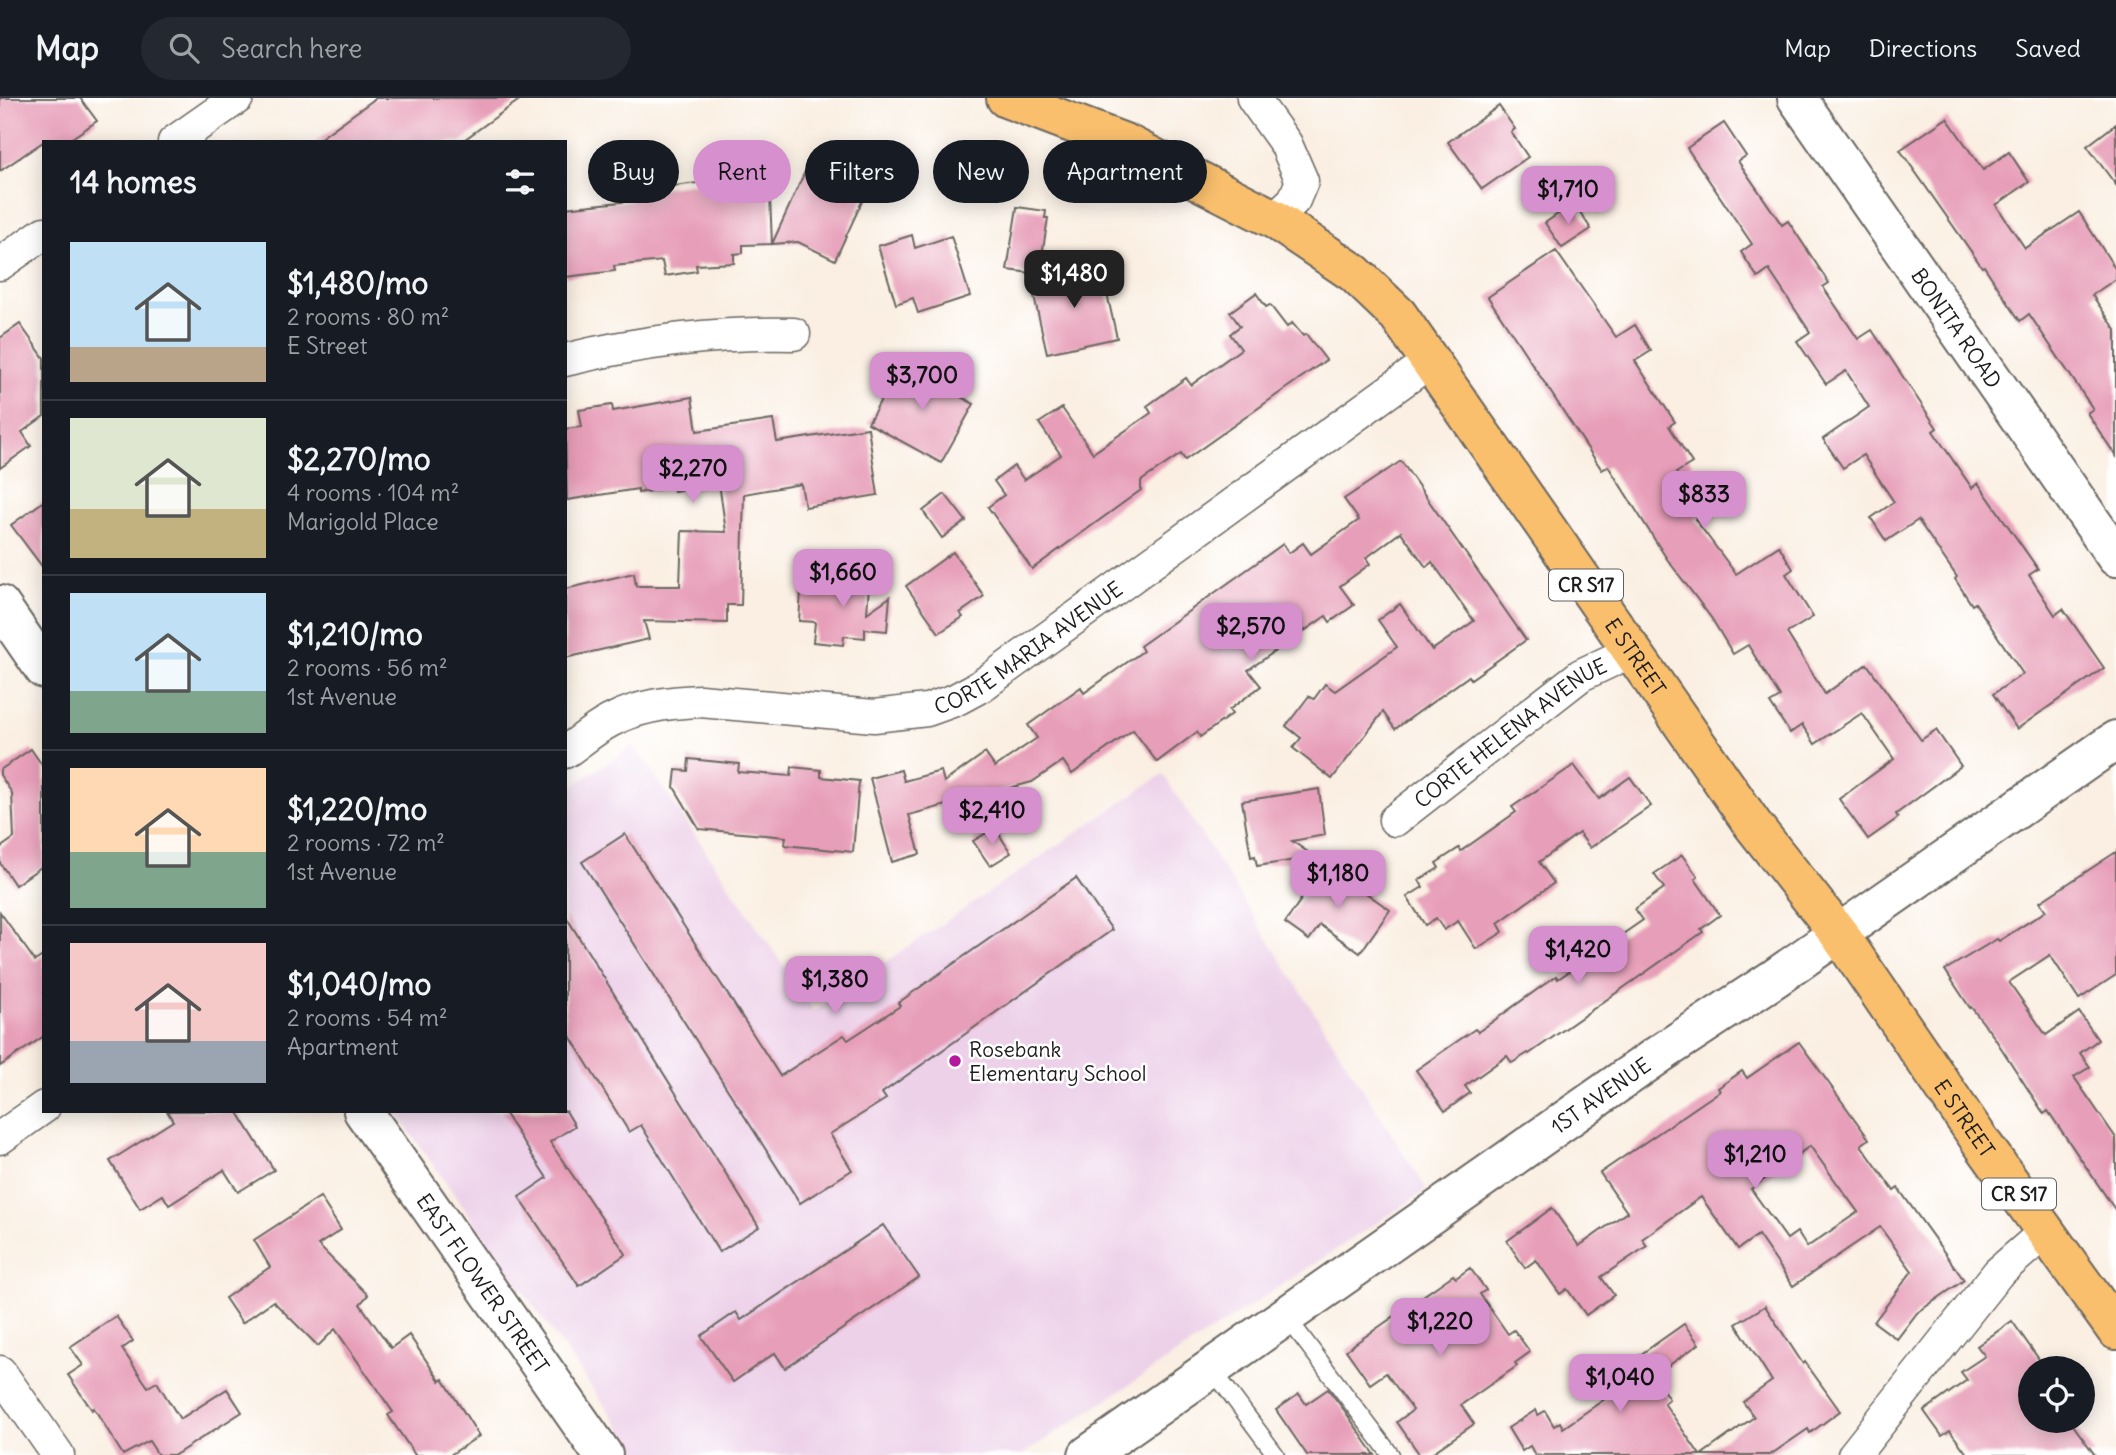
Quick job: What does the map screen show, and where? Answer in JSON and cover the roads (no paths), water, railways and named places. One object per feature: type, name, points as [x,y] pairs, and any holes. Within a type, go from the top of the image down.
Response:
[{"type":"main road","name":"E STREET","points":[[1006,98],[1126,144],[1274,219],[1354,273],[1398,315],[1432,360],[1754,825],[1839,934],[2116,1330]]},
{"type":"street","points":[[177,140],[237,98]]},
{"type":"street","points":[[1253,98],[1286,145],[1302,181],[1294,200],[1274,219]]},
{"type":"street","name":"BONITA ROAD","points":[[1797,98],[2116,557]]},
{"type":"street","points":[[0,264],[42,234]]},
{"type":"street","points":[[567,360],[736,334],[794,334]]},
{"type":"street","name":"CORTE MARIA AVENUE","points":[[567,751],[607,722],[636,710],[668,703],[700,701],[874,716],[927,709],[955,700],[997,675],[1432,360]]},
{"type":"street","points":[[0,605],[42,665]]},
{"type":"street","name":"CORTE HELENA AVENUE","points":[[1395,820],[1581,676],[1632,651]]},
{"type":"street","name":"1ST AVENUE","points":[[1088,1455],[1658,1055],[1839,934],[2116,740]]},
{"type":"street","points":[[0,1138],[42,1108]]},
{"type":"street","name":"EAST FLOWER STREET","points":[[364,1113],[603,1455]]},
{"type":"street","points":[[1854,1455],[1998,1273],[2045,1232]]},
{"type":"street","points":[[1,1374],[58,1455]]},
{"type":"lane","points":[[1286,1316],[1391,1455]]},
{"type":"lane","points":[[1212,1368],[1276,1455]]},
{"type":"place","name":"Rosebank Elementary School","points":[[955,1061]]}]
